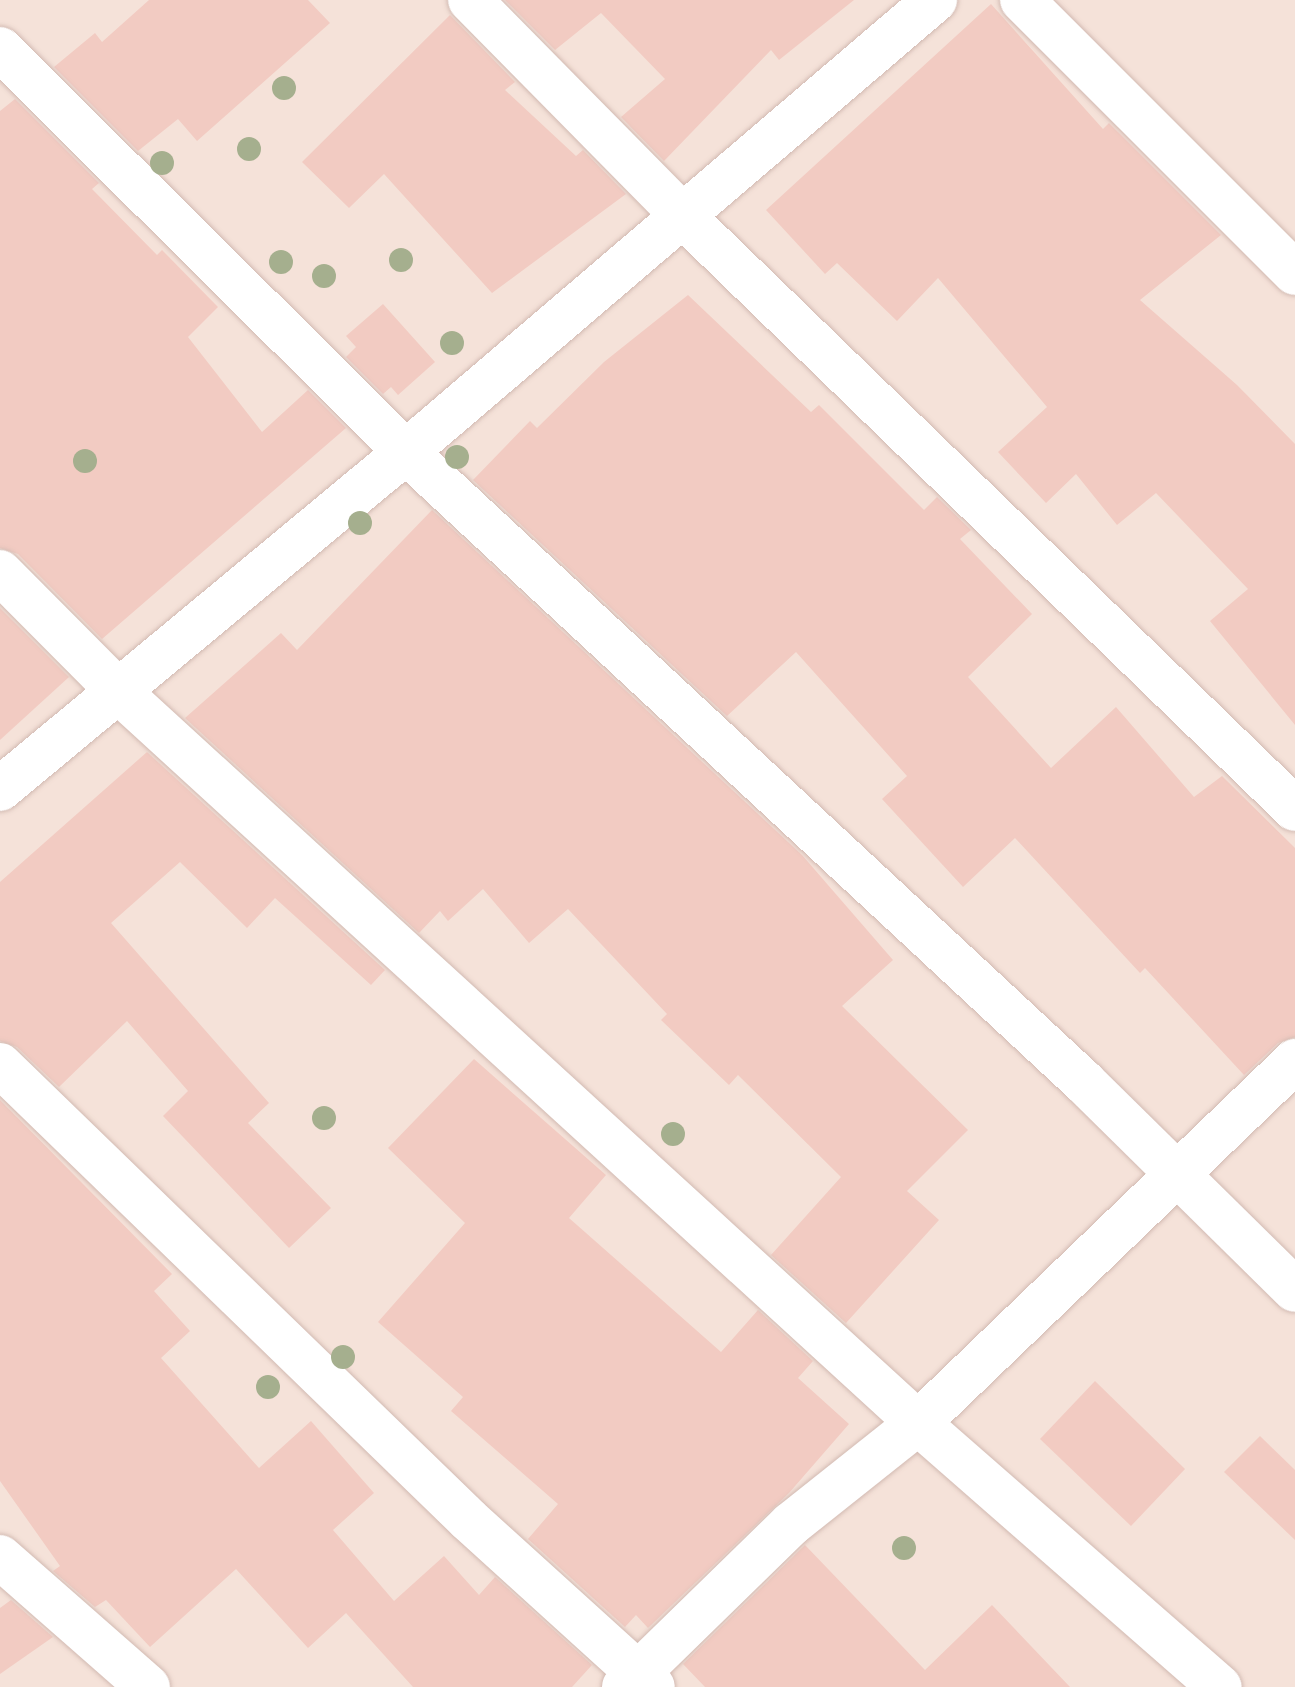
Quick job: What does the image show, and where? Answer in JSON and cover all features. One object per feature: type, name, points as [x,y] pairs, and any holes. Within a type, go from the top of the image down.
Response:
[{"type":"street","points":[[470,0],[683,216],[1295,809]]},
{"type":"street","points":[[0,789],[406,452],[935,0]]},
{"type":"street","points":[[1022,0],[1295,273]]},
{"type":"street","points":[[0,49],[406,452],[1073,1071],[1295,1290]]},
{"type":"street","points":[[0,572],[118,691],[918,1423],[1220,1687]]},
{"type":"street","points":[[0,1065],[637,1683],[791,1524],[918,1423],[1295,1061]]},
{"type":"street","points":[[0,1557],[148,1687]]},
{"type":"shaded area","points":[[0,0],[1295,0],[1295,1687],[0,1687]]},
{"type":"building","points":[[149,0],[308,0],[330,23],[197,141],[178,119],[138,151],[54,67],[95,33],[102,42]]},
{"type":"building","points":[[505,0],[854,0],[779,60],[771,50],[664,161],[621,117],[665,79],[601,13],[555,50]]},
{"type":"building","points":[[991,4],[1103,129],[1109,123],[1221,235],[1140,300],[1237,385],[1295,444],[1295,725],[1210,621],[1248,589],[1156,493],[1117,525],[1076,474],[1046,503],[998,452],[1047,407],[938,278],[897,321],[837,263],[825,274],[766,210]]},
{"type":"building","points":[[450,15],[515,82],[505,90],[576,156],[583,150],[626,194],[492,293],[384,174],[349,208],[302,162]]},
{"type":"building","points":[[15,99],[99,183],[92,189],[157,255],[162,250],[218,307],[188,337],[262,432],[308,390],[346,428],[102,639],[18,554],[0,548],[0,111]]},
{"type":"building","points":[[688,295],[811,412],[819,405],[924,510],[937,497],[971,530],[960,539],[1032,614],[968,677],[1051,768],[1116,707],[1194,797],[1222,776],[1295,848],[1295,1037],[1278,1043],[1244,1075],[1145,968],[1140,973],[1015,838],[963,887],[882,799],[907,776],[796,652],[727,716],[473,480],[530,421],[537,428],[604,362]]},
{"type":"building","points":[[383,304],[435,362],[398,395],[391,387],[383,394],[346,357],[356,347],[346,336]]},
{"type":"building","points":[[432,510],[802,855],[893,960],[842,1006],[968,1130],[907,1191],[939,1220],[846,1323],[771,1255],[841,1177],[738,1075],[729,1085],[661,1020],[667,1014],[568,909],[529,943],[483,889],[448,921],[440,911],[419,933],[185,718],[281,633],[297,650]]},
{"type":"building","points":[[0,608],[69,677],[0,740]]},
{"type":"building","points":[[147,752],[385,970],[371,985],[275,898],[247,928],[180,862],[111,923],[269,1103],[248,1123],[331,1208],[289,1248],[163,1116],[188,1091],[127,1021],[59,1087],[17,1047],[0,1041],[0,882]]},
{"type":"building","points":[[474,1059],[606,1175],[569,1218],[721,1352],[758,1310],[813,1361],[798,1378],[849,1424],[789,1493],[648,1628],[636,1615],[625,1627],[528,1539],[558,1504],[451,1411],[463,1397],[378,1322],[465,1223],[388,1148]]},
{"type":"building","points":[[0,1100],[172,1274],[154,1291],[190,1331],[161,1358],[259,1468],[311,1421],[374,1493],[333,1530],[394,1601],[444,1556],[479,1595],[495,1577],[592,1665],[572,1687],[413,1687],[346,1613],[308,1648],[236,1569],[150,1647],[106,1600],[95,1607],[53,1571],[60,1566],[0,1481]]},
{"type":"building","points":[[1095,1381],[1185,1469],[1131,1526],[1040,1439]]},
{"type":"building","points":[[1260,1436],[1295,1470],[1295,1540],[1224,1472]]},
{"type":"building","points":[[805,1545],[925,1670],[992,1605],[1070,1687],[705,1687],[683,1664]]},
{"type":"building","points":[[11,1600],[53,1637],[0,1674],[0,1608]]}]
